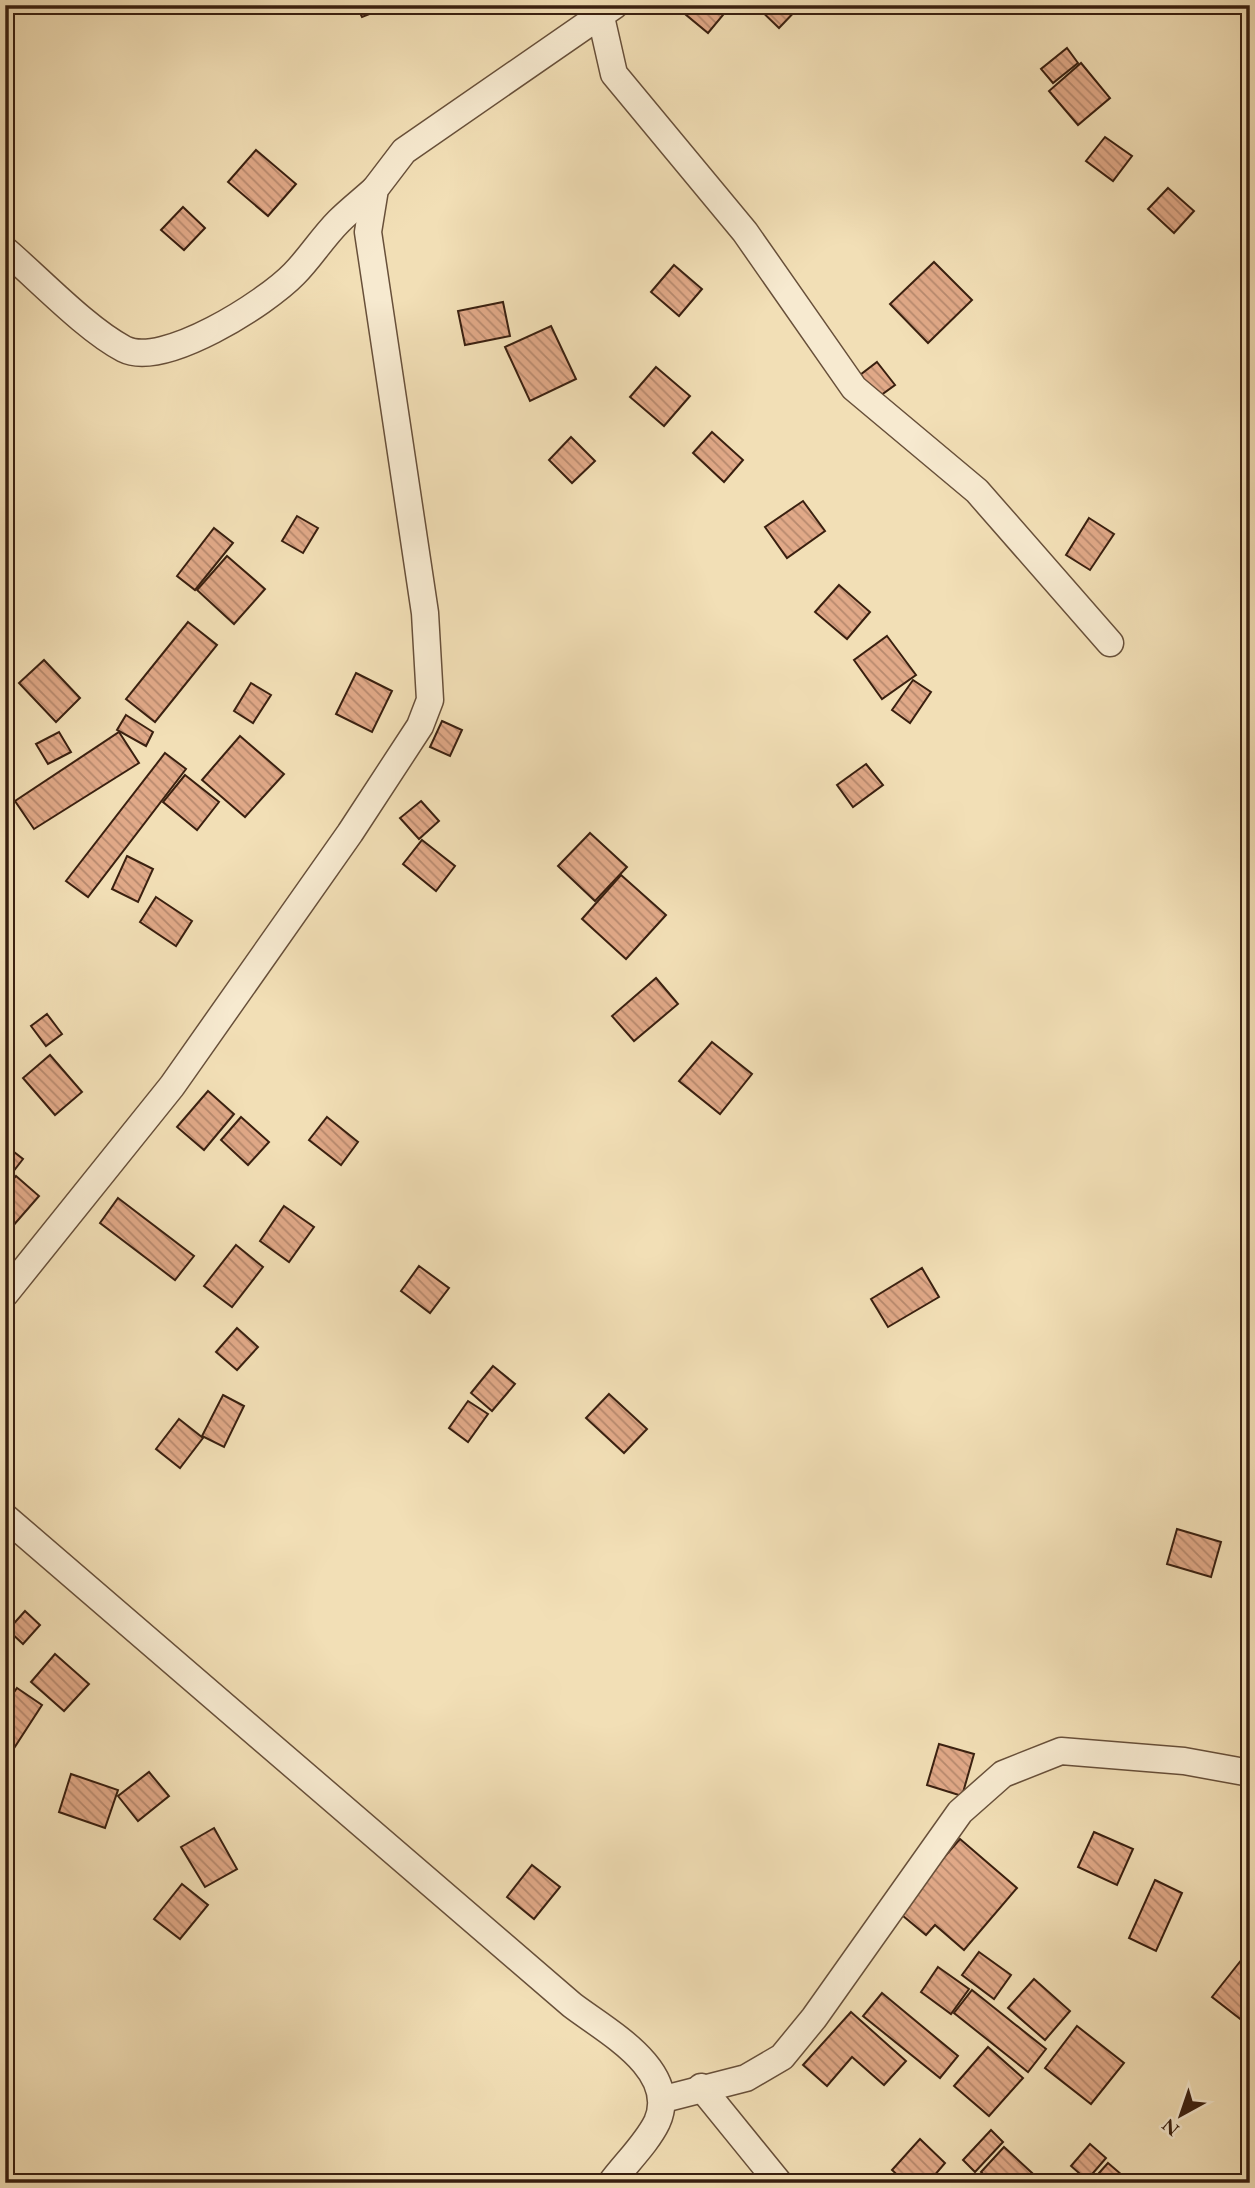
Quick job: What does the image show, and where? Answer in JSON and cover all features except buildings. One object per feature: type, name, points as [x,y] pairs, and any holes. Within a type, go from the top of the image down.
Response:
[{"type":"street","points":[[5,250],[95,328],[125,349],[144,355],[175,349],[230,320],[292,276],[338,222],[375,189],[404,151],[523,66],[608,11],[614,74],[745,232],[854,388],[978,491],[1110,643]]},
{"type":"street","points":[[5,1294],[172,1086],[350,833],[420,726],[430,700],[425,613],[368,232],[375,189]]},
{"type":"street","points":[[5,1517],[572,2005],[629,2049],[653,2074],[664,2099],[657,2124],[611,2183]]},
{"type":"street","points":[[664,2099],[701,2087],[746,2078],[782,2057],[814,2018],[960,1812],[1003,1774],[1061,1751],[1184,1761],[1250,1773]]},
{"type":"street","points":[[701,2087],[779,2183]]}]
